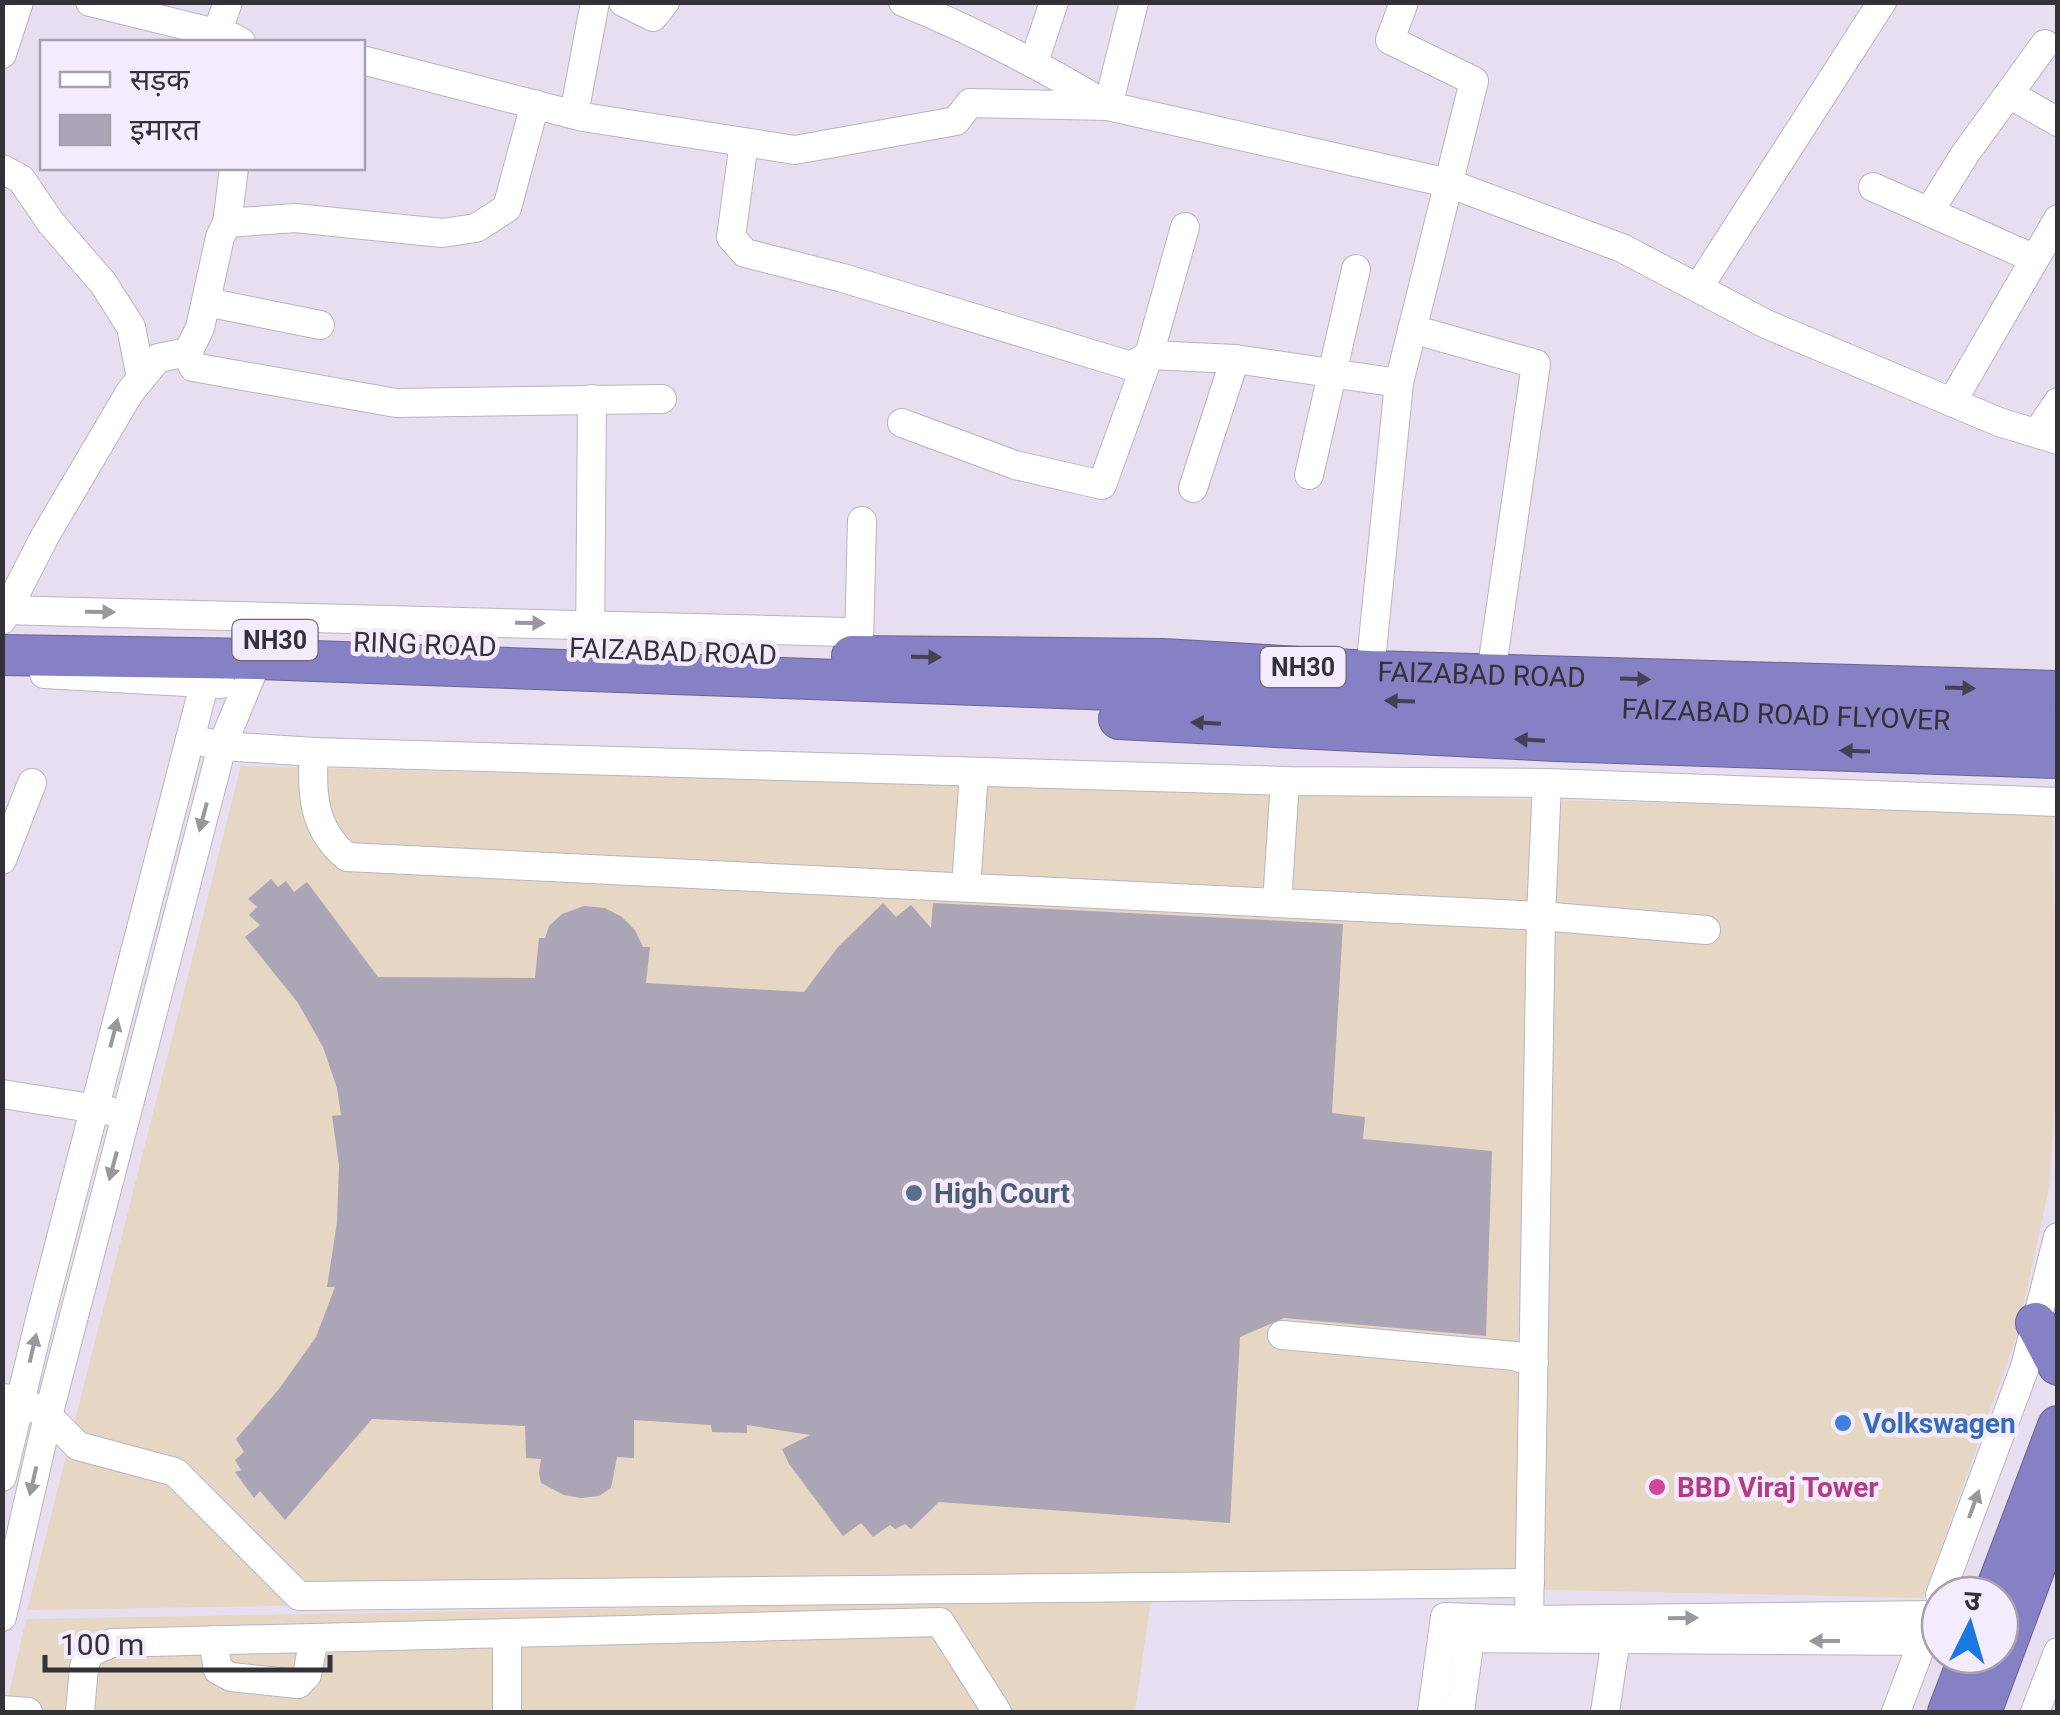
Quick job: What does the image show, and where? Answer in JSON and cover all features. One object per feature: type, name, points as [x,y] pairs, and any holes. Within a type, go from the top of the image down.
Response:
[{"type":"highway","name":"RING ROAD","points":[[4,618],[548,647]]},
{"type":"highway","name":"FAIZABAD ROAD","points":[[548,647],[590,636],[1370,671],[2058,691]]},
{"type":"highway","name":"FAIZABAD ROAD","points":[[2,654],[253,672],[974,687]]},
{"type":"highway","name":"FAIZABAD ROAD FLYOVER","points":[[974,687],[2058,724]]},
{"type":"highway","name":"NH30","points":[[974,687],[1078,717],[1556,741],[2058,758]]},
{"type":"highway","points":[[2036,1322],[2058,1365]]},
{"type":"highway","points":[[2002,1575],[2058,1426]]},
{"type":"highway","points":[[1981,1712],[2058,1506]]},
{"type":"highway","points":[[1948,1712],[1962,1675]]},
{"type":"street","points":[[2,54],[19,2]]},
{"type":"street","points":[[90,2],[229,38],[228,2]]},
{"type":"street","points":[[574,114],[595,2]]},
{"type":"street","points":[[623,2],[653,16],[665,2]]},
{"type":"street","points":[[904,2],[1034,62],[1108,106]]},
{"type":"street","points":[[1034,62],[1054,2]]},
{"type":"street","points":[[1108,106],[1134,2]]},
{"type":"street","points":[[1370,671],[1399,383],[1474,81],[1390,40],[1404,2]]},
{"type":"street","points":[[1698,288],[1882,2]]},
{"type":"street","points":[[1929,212],[1965,154],[2046,44]]},
{"type":"street","points":[[365,61],[574,114],[795,150],[956,121],[970,103],[1108,106],[1448,183],[1622,248],[1766,324],[2047,437],[2058,402]]},
{"type":"street","points":[[2008,94],[2058,122]]},
{"type":"street","points":[[227,223],[295,218],[442,233],[476,228],[507,208],[534,104]]},
{"type":"street","points":[[744,142],[731,237],[745,254],[844,278],[1131,366],[1149,354],[1235,359],[1399,383]]},
{"type":"street","points":[[2,168],[21,179],[51,223],[103,283],[131,327],[141,378]]},
{"type":"street","points":[[234,170],[227,223],[220,238],[200,328],[188,352],[193,367],[396,403],[662,399]]},
{"type":"street","points":[[1873,187],[2033,258]]},
{"type":"street","points":[[1952,402],[2058,220]]},
{"type":"street","points":[[902,423],[1014,465],[1102,485],[1149,354],[1186,227]]},
{"type":"street","points":[[1309,475],[1356,269]]},
{"type":"street","points":[[206,302],[320,326]]},
{"type":"street","points":[[1412,329],[1536,364],[1491,674]]},
{"type":"street","points":[[188,352],[158,358],[141,378],[44,536],[4,618],[590,636],[592,399]]},
{"type":"street","points":[[1193,488],[1235,359]]},
{"type":"street","points":[[862,521],[866,650]]},
{"type":"street","points":[[2,672],[208,670],[94,1108],[12,1399],[2,1477]]},
{"type":"street","points":[[2,1618],[48,1416],[222,746],[253,672]]},
{"type":"street","points":[[190,739],[222,746],[314,752],[1286,781],[1547,784],[2058,802]]},
{"type":"street","points":[[314,752],[312,789],[321,828],[331,844],[347,857],[1541,916],[1706,930]]},
{"type":"street","points":[[966,888],[974,772]]},
{"type":"street","points":[[1277,903],[1286,781]]},
{"type":"street","points":[[2,860],[32,782]]},
{"type":"street","points":[[1529,1620],[1541,916],[1547,784]]},
{"type":"street","points":[[2,1094],[126,1115]]},
{"type":"street","points":[[1948,1575],[2025,1367],[2058,1236]]},
{"type":"street","points":[[1282,1335],[1515,1356],[1534,1363]]},
{"type":"street","points":[[12,1399],[48,1416],[78,1446],[175,1472],[299,1596],[1530,1583]]},
{"type":"street","points":[[1462,1631],[1529,1620],[1920,1612]]},
{"type":"street","points":[[1462,1631],[1616,1639],[1920,1613]]},
{"type":"street","points":[[80,1712],[89,1653],[112,1643],[940,1622],[997,1712]]},
{"type":"street","points":[[1432,1712],[1462,1631]]},
{"type":"street","points":[[1460,1712],[1462,1631]]},
{"type":"street","points":[[507,1632],[507,1712]]},
{"type":"street","points":[[212,1640],[218,1670],[231,1677],[298,1684],[306,1676],[314,1638]]},
{"type":"street","points":[[1605,1712],[1616,1639]]},
{"type":"street","points":[[1896,1712],[1920,1649]]},
{"type":"street","points":[[2044,1707],[2058,1652]]},
{"type":"street","points":[[2,1710],[28,1712]]},
{"type":"shaded area","points":[[241,766],[2052,813],[2058,1060],[2049,1188],[2017,1335],[1931,1575],[1920,1575],[1920,1598],[1426,1587],[27,1610]]},
{"type":"shaded area","points":[[1151,1599],[1135,1712],[5,1712],[26,1619]]},
{"type":"building","name":"High Court","points":[[271,879],[278,887],[286,881],[294,892],[307,882],[378,977],[535,978],[539,938],[545,938],[549,926],[562,914],[584,906],[605,908],[622,917],[635,930],[643,947],[650,947],[646,983],[804,992],[838,947],[883,903],[896,917],[911,905],[931,928],[933,903],[1343,924],[1332,1113],[1365,1117],[1363,1139],[1492,1151],[1486,1336],[1284,1318],[1240,1337],[1230,1523],[939,1502],[911,1529],[905,1524],[895,1529],[890,1525],[873,1537],[861,1523],[843,1536],[782,1449],[810,1435],[747,1425],[747,1433],[712,1432],[711,1425],[634,1420],[634,1458],[617,1457],[611,1488],[599,1496],[581,1498],[564,1495],[541,1483],[541,1459],[526,1458],[525,1426],[372,1419],[285,1520],[260,1491],[254,1498],[235,1472],[241,1470],[235,1460],[244,1452],[236,1439],[316,1337],[335,1287],[327,1287],[337,1222],[339,1165],[332,1116],[341,1115],[337,1088],[323,1047],[298,1003],[245,937],[260,925],[249,915],[257,907],[248,899]]},
{"type":"place","name":"High Court","points":[[914,1193]]},
{"type":"place","name":"Volkswagen","points":[[1843,1423]]},
{"type":"place","name":"BBD Viraj Tower","points":[[1657,1487]]}]
